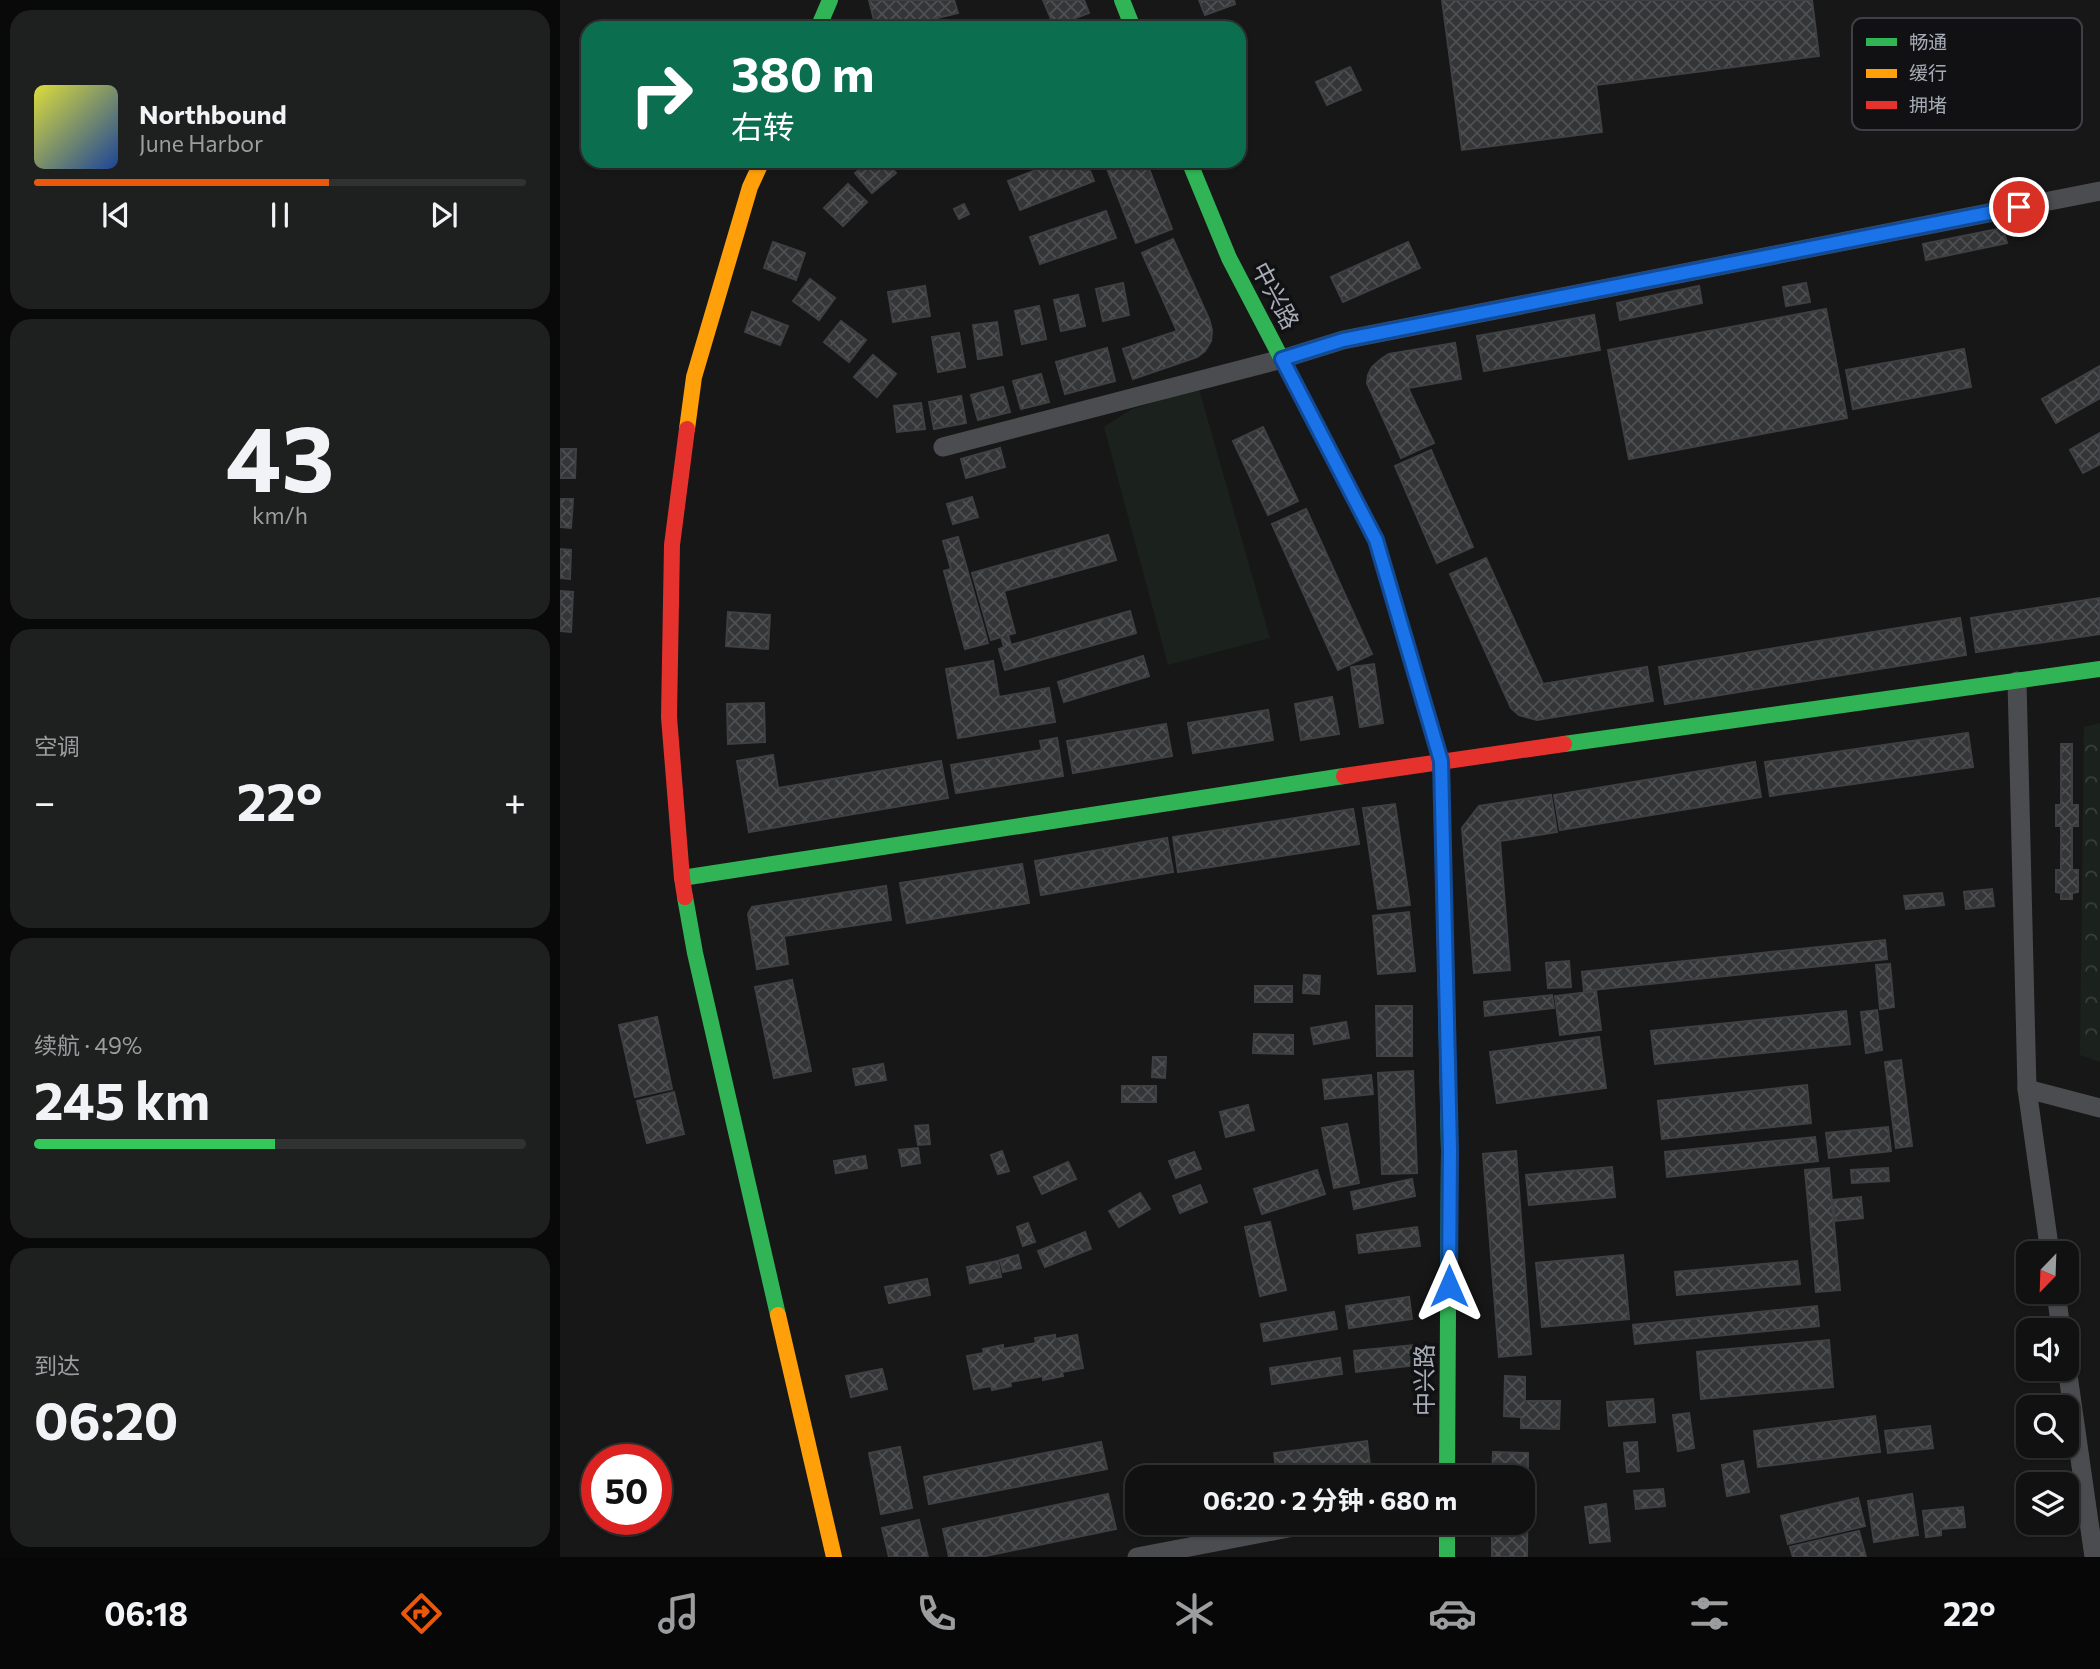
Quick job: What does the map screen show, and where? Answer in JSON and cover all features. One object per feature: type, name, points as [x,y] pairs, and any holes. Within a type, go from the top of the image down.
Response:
[{"type":"main road","points":[[821,21],[830,0]]},
{"type":"main road","points":[[1122,0],[1130,21]]},
{"type":"main road","points":[[759,168],[750,187],[694,377],[672,545],[669,717],[682,878],[695,953],[834,1557]]},
{"type":"main road","name":"中兴路","points":[[1192,168],[1229,258],[1376,540],[1441,761],[1450,1150],[1447,1465]]},
{"type":"main road","points":[[682,878],[1441,761],[2100,669]]},
{"type":"main road","points":[[1447,1535],[1447,1557]]},
{"type":"street","points":[[943,447],[1282,359],[1343,340],[2100,191]]},
{"type":"street","points":[[2017,681],[2027,1089],[2048,1241]]},
{"type":"street","points":[[2027,1089],[2100,1108]]},
{"type":"street","points":[[2069,1381],[2094,1557]]},
{"type":"street","points":[[1137,1557],[1252,1535]]},
{"type":"green space","points":[[1199,389],[1270,638],[1168,665],[1104,427],[1132,409]]},
{"type":"green space","points":[[2100,723],[2100,1062],[2080,1055],[2084,727]]},
{"type":"building","points":[[869,0],[954,0],[958,13],[924,21],[874,21]]},
{"type":"building","points":[[1043,0],[1084,0],[1089,13],[1067,21],[1052,21]]},
{"type":"building","points":[[1199,0],[1234,0],[1235,4],[1205,15]]},
{"type":"building","points":[[1442,0],[1812,0],[1819,56],[1596,85],[1602,132],[1462,150]]},
{"type":"building","points":[[1350,67],[1361,90],[1327,105],[1316,82]]},
{"type":"building","points":[[861,168],[891,168],[896,173],[872,193],[855,173]]},
{"type":"building","points":[[1041,168],[1089,168],[1094,181],[1020,210],[1008,181]]},
{"type":"building","points":[[1107,168],[1149,168],[1172,229],[1136,243]]},
{"type":"building","points":[[848,184],[867,202],[843,226],[824,208]]},
{"type":"building","points":[[964,204],[969,214],[959,219],[954,209]]},
{"type":"building","points":[[1106,211],[1116,238],[1040,264],[1030,237]]},
{"type":"building","points":[[2003,228],[2007,243],[1926,260],[1923,244]]},
{"type":"building","points":[[1173,239],[1209,319],[1211,341],[1197,357],[1133,379],[1123,349],[1177,331],[1142,253]]},
{"type":"building","points":[[773,242],[805,253],[796,280],[764,268]]},
{"type":"building","points":[[1408,242],[1420,268],[1343,302],[1331,277]]},
{"type":"building","points":[[810,279],[835,298],[819,320],[793,301]]},
{"type":"building","points":[[1123,283],[1129,315],[1103,321],[1096,289]]},
{"type":"building","points":[[1806,283],[1810,302],[1786,306],[1783,287]]},
{"type":"building","points":[[925,286],[930,316],[893,322],[888,292]]},
{"type":"building","points":[[1699,286],[1702,303],[1620,320],[1617,303]]},
{"type":"building","points":[[1078,295],[1085,326],[1061,331],[1054,300]]},
{"type":"building","points":[[1039,306],[1046,339],[1022,344],[1015,311]]},
{"type":"building","points":[[1826,309],[1847,418],[1629,459],[1608,350]]},
{"type":"building","points":[[752,312],[788,326],[780,345],[745,332]]},
{"type":"building","points":[[1594,315],[1600,350],[1484,371],[1477,336]]},
{"type":"building","points":[[841,321],[866,340],[849,362],[824,342]]},
{"type":"building","points":[[997,322],[1002,355],[978,359],[973,325]]},
{"type":"building","points":[[959,333],[965,367],[938,372],[932,337]]},
{"type":"building","points":[[1455,343],[1461,379],[1408,388],[1434,443],[1401,458],[1367,383],[1368,375],[1372,367],[1389,354]]},
{"type":"building","points":[[1107,348],[1115,381],[1065,394],[1056,362]]},
{"type":"building","points":[[1964,349],[1971,387],[1853,409],[1846,370]]},
{"type":"building","points":[[873,355],[896,374],[877,397],[854,377]]},
{"type":"building","points":[[2100,366],[2100,398],[2056,423],[2042,399]]},
{"type":"building","points":[[1041,374],[1049,402],[1021,409],[1013,381]]},
{"type":"building","points":[[1003,387],[1010,412],[978,420],[971,395]]},
{"type":"building","points":[[961,396],[966,423],[934,429],[929,402]]},
{"type":"building","points":[[921,403],[925,429],[897,432],[894,406]]},
{"type":"building","points":[[1263,427],[1298,501],[1268,515],[1233,441]]},
{"type":"building","points":[[2100,433],[2100,464],[2083,473],[2070,450]]},
{"type":"building","points":[[1000,448],[1005,467],[966,478],[961,459]]},
{"type":"building","points":[[560,449],[576,449],[575,478],[560,478]]},
{"type":"building","points":[[1431,450],[1473,547],[1437,563],[1395,466]]},
{"type":"building","points":[[972,497],[978,517],[953,524],[947,504]]},
{"type":"building","points":[[560,499],[573,499],[571,528],[560,527]]},
{"type":"building","points":[[1306,509],[1372,654],[1338,670],[1272,524]]},
{"type":"building","points":[[1108,535],[1116,560],[1004,591],[1015,633],[1008,635],[1011,645],[1130,611],[1136,633],[1005,670],[999,649],[1004,647],[1001,637],[991,640],[972,573]]},
{"type":"building","points":[[958,537],[988,643],[965,649],[944,571],[951,569],[943,541]]},
{"type":"building","points":[[560,549],[571,550],[570,579],[560,578]]},
{"type":"building","points":[[1486,558],[1543,684],[1647,667],[1653,701],[1537,720],[1519,715],[1511,708],[1450,574]]},
{"type":"building","points":[[560,591],[573,592],[571,632],[560,631]]},
{"type":"building","points":[[2100,598],[2100,634],[1976,652],[1971,618]]},
{"type":"building","points":[[728,612],[770,615],[768,649],[726,646]]},
{"type":"building","points":[[1960,618],[1966,655],[1665,704],[1659,667]]},
{"type":"building","points":[[1143,656],[1149,676],[1064,702],[1058,682]]},
{"type":"building","points":[[993,661],[999,697],[1049,688],[1055,722],[958,738],[946,669]]},
{"type":"building","points":[[1374,664],[1383,723],[1360,727],[1351,667]]},
{"type":"building","points":[[1332,697],[1339,734],[1301,740],[1295,704]]},
{"type":"building","points":[[764,703],[765,742],[728,744],[727,704]]},
{"type":"building","points":[[1268,710],[1273,740],[1193,753],[1188,723]]},
{"type":"building","points":[[1166,724],[1172,756],[1073,773],[1067,741]]},
{"type":"building","points":[[1968,733],[1973,767],[1770,796],[1765,762]]},
{"type":"building","points":[[1057,738],[1063,776],[956,793],[951,765],[1042,750],[1040,741]]},
{"type":"building","points":[[2061,744],[2072,744],[2072,805],[2078,805],[2078,826],[2072,826],[2072,870],[2078,870],[2078,892],[2072,893],[2072,899],[2061,899],[2061,893],[2056,892],[2056,870],[2061,870],[2061,826],[2056,826],[2056,805],[2061,805]]},
{"type":"building","points":[[773,755],[778,788],[941,761],[948,798],[749,832],[737,761]]},
{"type":"building","points":[[1755,762],[1761,797],[1560,830],[1554,795]]},
{"type":"building","points":[[1551,795],[1557,832],[1500,841],[1510,970],[1474,973],[1462,828],[1479,806]]},
{"type":"building","points":[[1395,804],[1410,905],[1378,909],[1363,808]]},
{"type":"building","points":[[1353,809],[1359,844],[1178,872],[1173,837]]},
{"type":"building","points":[[1167,838],[1173,872],[1041,895],[1035,861]]},
{"type":"building","points":[[1022,864],[1029,903],[907,923],[900,883]]},
{"type":"building","points":[[886,886],[891,920],[784,936],[788,964],[757,969],[748,914],[752,907]]},
{"type":"building","points":[[1992,889],[1994,906],[1966,909],[1964,892]]},
{"type":"building","points":[[1942,893],[1944,905],[1906,909],[1904,896]]},
{"type":"building","points":[[1409,912],[1415,971],[1378,974],[1373,916]]},
{"type":"building","points":[[1885,940],[1887,959],[1584,991],[1582,972]]},
{"type":"building","points":[[1569,961],[1571,987],[1548,988],[1546,963]]},
{"type":"building","points":[[1890,964],[1894,1007],[1880,1009],[1876,965]]},
{"type":"building","points":[[1304,975],[1320,976],[1319,994],[1303,993]]},
{"type":"building","points":[[792,980],[811,1071],[774,1078],[755,987]]},
{"type":"building","points":[[1255,986],[1292,986],[1292,1002],[1255,1002]]},
{"type":"building","points":[[1596,991],[1601,1030],[1560,1035],[1555,996]]},
{"type":"building","points":[[1552,995],[1554,1008],[1485,1016],[1484,1002]]},
{"type":"building","points":[[1376,1006],[1412,1006],[1412,1056],[1377,1056]]},
{"type":"building","points":[[1877,1010],[1882,1050],[1866,1053],[1861,1012]]},
{"type":"building","points":[[1846,1011],[1850,1044],[1655,1064],[1651,1031]]},
{"type":"building","points":[[657,1017],[672,1089],[635,1097],[619,1025]]},
{"type":"building","points":[[1346,1022],[1349,1038],[1314,1044],[1311,1028]]},
{"type":"building","points":[[1254,1034],[1293,1035],[1293,1054],[1253,1053]]},
{"type":"building","points":[[1599,1037],[1606,1088],[1497,1103],[1490,1052]]},
{"type":"building","points":[[1153,1057],[1166,1057],[1165,1078],[1152,1077]]},
{"type":"building","points":[[1901,1060],[1912,1146],[1896,1148],[1885,1062]]},
{"type":"building","points":[[883,1064],[886,1080],[856,1085],[853,1069]]},
{"type":"building","points":[[1413,1071],[1417,1173],[1382,1174],[1378,1073]]},
{"type":"building","points":[[1371,1075],[1373,1094],[1325,1099],[1323,1080]]},
{"type":"building","points":[[1807,1085],[1811,1123],[1662,1139],[1658,1101]]},
{"type":"building","points":[[1122,1086],[1156,1086],[1156,1102],[1122,1102]]},
{"type":"building","points":[[674,1092],[684,1134],[647,1143],[637,1101]]},
{"type":"building","points":[[1248,1105],[1254,1130],[1226,1137],[1220,1112]]},
{"type":"building","points":[[1347,1124],[1359,1183],[1334,1188],[1322,1128]]},
{"type":"building","points":[[928,1125],[930,1144],[918,1145],[915,1126]]},
{"type":"building","points":[[1888,1127],[1891,1151],[1829,1158],[1826,1133]]},
{"type":"building","points":[[1815,1137],[1818,1161],[1667,1177],[1665,1152]]},
{"type":"building","points":[[918,1148],[920,1163],[902,1166],[899,1150]]},
{"type":"building","points":[[1002,1151],[1009,1171],[998,1174],[991,1155]]},
{"type":"building","points":[[1516,1151],[1531,1354],[1499,1357],[1483,1154]]},
{"type":"building","points":[[1194,1152],[1201,1169],[1176,1178],[1169,1161]]},
{"type":"building","points":[[865,1156],[867,1168],[836,1173],[834,1161]]},
{"type":"building","points":[[1068,1162],[1076,1179],[1042,1194],[1034,1177]]},
{"type":"building","points":[[1612,1167],[1615,1197],[1529,1205],[1526,1175]]},
{"type":"building","points":[[1829,1168],[1840,1290],[1816,1292],[1805,1170]]},
{"type":"building","points":[[1888,1168],[1889,1181],[1852,1183],[1851,1170]]},
{"type":"building","points":[[1317,1170],[1325,1194],[1262,1214],[1254,1189]]},
{"type":"building","points":[[1412,1179],[1415,1196],[1354,1209],[1351,1192]]},
{"type":"building","points":[[1200,1185],[1207,1202],[1180,1213],[1173,1196]]},
{"type":"building","points":[[1140,1193],[1150,1209],[1119,1227],[1109,1211]]},
{"type":"building","points":[[1861,1197],[1863,1218],[1835,1221],[1833,1200]]},
{"type":"building","points":[[1270,1222],[1286,1290],[1260,1296],[1245,1227]]},
{"type":"building","points":[[1028,1223],[1035,1242],[1023,1246],[1017,1227]]},
{"type":"building","points":[[1417,1227],[1420,1246],[1359,1253],[1357,1235]]},
{"type":"building","points":[[1085,1232],[1091,1249],[1045,1267],[1038,1251]]},
{"type":"building","points":[[1018,1255],[1021,1268],[1003,1272],[1000,1260]]},
{"type":"building","points":[[1623,1255],[1629,1319],[1542,1327],[1536,1263]]},
{"type":"building","points":[[998,1261],[1001,1277],[970,1283],[967,1267]]},
{"type":"building","points":[[1797,1261],[1800,1284],[1677,1295],[1675,1272]]},
{"type":"building","points":[[927,1279],[930,1295],[889,1303],[885,1287]]},
{"type":"building","points":[[1409,1297],[1412,1319],[1349,1328],[1346,1306]]},
{"type":"building","points":[[1817,1306],[1819,1326],[1635,1344],[1633,1325]]},
{"type":"building","points":[[1334,1312],[1337,1329],[1264,1341],[1261,1324]]},
{"type":"building","points":[[1055,1335],[1055,1339],[1077,1335],[1083,1368],[1062,1372],[1063,1376],[1043,1380],[1043,1376],[1010,1382],[1011,1386],[992,1390],[991,1386],[974,1389],[967,1356],[1003,1345],[1003,1349],[1036,1343],[1035,1338]]},
{"type":"building","points":[[1829,1340],[1833,1387],[1701,1399],[1697,1352]]},
{"type":"building","points":[[1414,1345],[1416,1365],[1356,1372],[1354,1351]]},
{"type":"building","points":[[1340,1358],[1342,1374],[1272,1384],[1270,1368]]},
{"type":"building","points":[[882,1369],[887,1389],[851,1397],[846,1376]]},
{"type":"building","points":[[1505,1376],[1525,1377],[1525,1401],[1560,1401],[1559,1429],[1521,1428],[1521,1417],[1504,1416]]},
{"type":"building","points":[[1653,1399],[1655,1422],[1609,1426],[1607,1402]]},
{"type":"building","points":[[1689,1413],[1694,1448],[1678,1451],[1673,1415]]},
{"type":"building","points":[[1875,1416],[1880,1452],[1758,1467],[1754,1431]]},
{"type":"building","points":[[1930,1426],[1933,1448],[1888,1453],[1885,1431]]},
{"type":"building","points":[[1367,1441],[1370,1465],[1276,1465],[1274,1453]]},
{"type":"building","points":[[1101,1442],[1107,1469],[929,1504],[924,1477]]},
{"type":"building","points":[[1637,1442],[1639,1471],[1627,1472],[1624,1443]]},
{"type":"building","points":[[900,1447],[912,1508],[881,1514],[869,1453]]},
{"type":"building","points":[[1493,1452],[1528,1453],[1528,1465],[1492,1465]]},
{"type":"building","points":[[1743,1461],[1749,1492],[1727,1496],[1722,1465]]},
{"type":"building","points":[[1663,1489],[1665,1506],[1636,1509],[1634,1491]]},
{"type":"building","points":[[1108,1494],[1116,1529],[981,1557],[949,1557],[943,1529]]},
{"type":"building","points":[[1912,1494],[1918,1535],[1874,1542],[1868,1501]]},
{"type":"building","points":[[1858,1498],[1865,1526],[1788,1544],[1781,1516]]},
{"type":"building","points":[[1606,1504],[1610,1541],[1590,1543],[1585,1507]]},
{"type":"building","points":[[1963,1507],[1965,1527],[1941,1529],[1941,1535],[1926,1537],[1923,1511]]},
{"type":"building","points":[[919,1520],[928,1557],[889,1557],[882,1528]]},
{"type":"building","points":[[1859,1531],[1866,1557],[1793,1557],[1790,1547]]},
{"type":"building","points":[[1492,1535],[1527,1535],[1527,1557],[1492,1557]]},
{"type":"traffic: fast","points":[[821,21],[830,0]]},
{"type":"traffic: fast","points":[[1122,0],[1130,21]]},
{"type":"traffic: fast","points":[[1192,168],[1229,258],[1376,540],[1418,684]]},
{"type":"traffic: fast","points":[[1564,744],[2100,669]]},
{"type":"traffic: fast","points":[[682,878],[1344,776]]},
{"type":"traffic: fast","points":[[685,897],[695,953],[778,1315]]},
{"type":"traffic: fast","points":[[1446,998],[1449,1150],[1447,1465]]},
{"type":"traffic: fast","points":[[1447,1535],[1447,1557]]},
{"type":"traffic: slow","points":[[687,429],[694,377],[750,187],[759,168]]},
{"type":"traffic: slow","points":[[1418,684],[1441,761],[1446,998]]},
{"type":"traffic: slow","points":[[778,1315],[834,1557]]},
{"type":"traffic: jam","points":[[685,897],[669,717],[672,545],[687,429]]},
{"type":"traffic: jam","points":[[1344,776],[1564,744]]},
{"type":"route","points":[[1449,1286],[1450,1150],[1441,761],[1376,540],[1282,359],[1343,340],[2019,207]]}]
